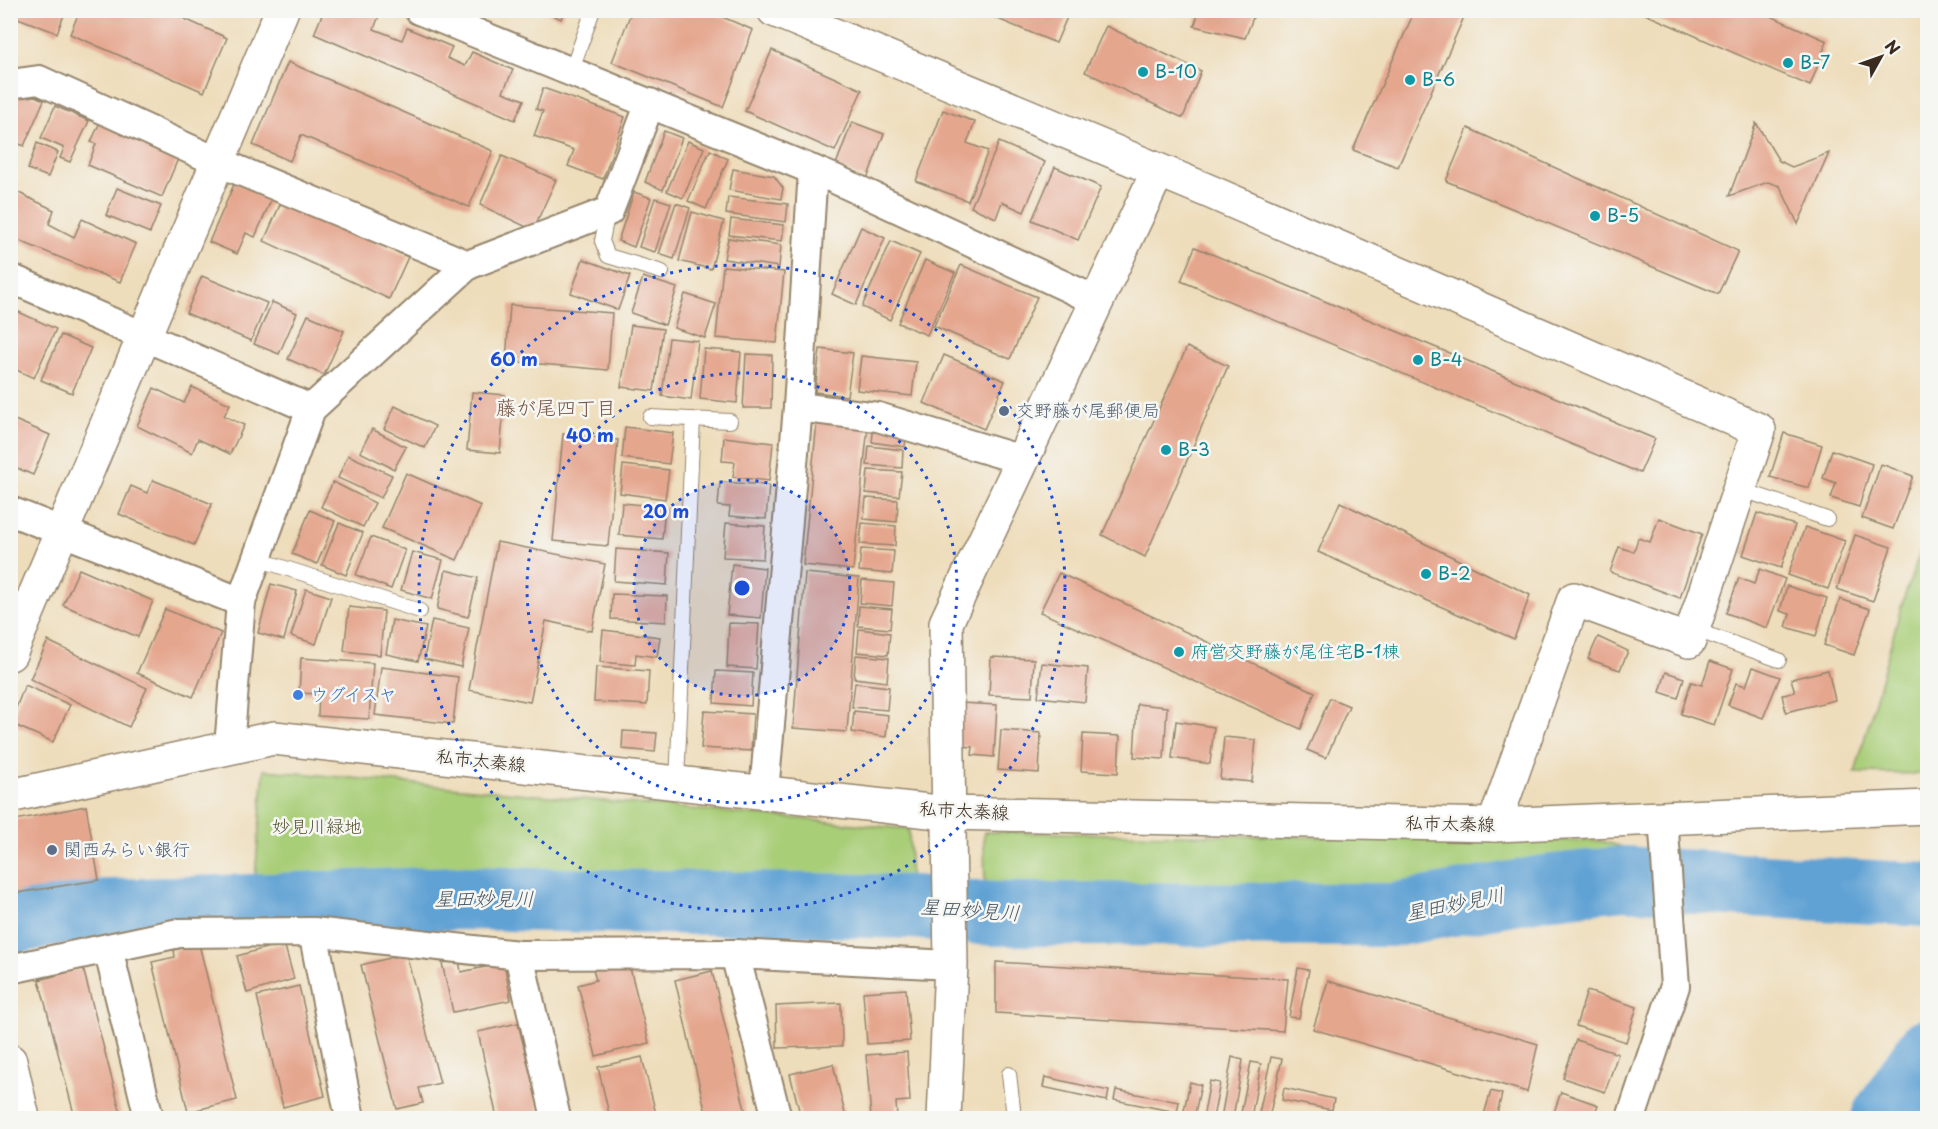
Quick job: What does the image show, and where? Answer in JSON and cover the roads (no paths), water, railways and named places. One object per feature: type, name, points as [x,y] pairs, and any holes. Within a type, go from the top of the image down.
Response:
[{"type":"street","points":[[10,654],[63,532],[142,336],[282,10]]},
{"type":"street","points":[[419,10],[813,170],[1097,301]]},
{"type":"street","points":[[774,10],[1158,171],[1759,430],[1689,641],[1574,599],[1494,825]]},
{"type":"street","points":[[10,84],[39,80],[216,161],[468,265]]},
{"type":"street","points":[[229,747],[241,602],[311,409],[468,265],[609,211],[650,103]]},
{"type":"street","points":[[764,792],[798,407],[813,170]]},
{"type":"street","points":[[944,1119],[951,965],[946,623],[1158,171]]},
{"type":"street","points":[[10,278],[311,409]]},
{"type":"street","points":[[798,407],[878,417],[1022,460]]},
{"type":"street","points":[[10,511],[241,602]]},
{"type":"street","name":"私市太秦線","points":[[10,796],[274,738],[947,813],[1494,825],[1663,816],[1928,807]]},
{"type":"street","points":[[1631,1119],[1676,986],[1663,816]]},
{"type":"street","points":[[10,969],[179,933],[313,932],[519,955],[735,954],[951,965]]},
{"type":"street","points":[[313,932],[350,1119]]},
{"type":"street","points":[[108,948],[148,1119]]},
{"type":"street","points":[[735,954],[777,1119]]},
{"type":"street","points":[[519,955],[556,1119]]},
{"type":"street","points":[[10,1061],[23,1119]]},
{"type":"lane","points":[[571,72],[593,10]]},
{"type":"lane","points":[[609,211],[602,241],[608,256],[662,272]]},
{"type":"lane","points":[[650,417],[730,421]]},
{"type":"lane","points":[[677,782],[693,419]]},
{"type":"lane","points":[[1740,489],[1827,519]]},
{"type":"lane","points":[[257,559],[420,611]]},
{"type":"lane","points":[[1693,629],[1779,660]]},
{"type":"lane","points":[[1009,1074],[1012,1119]]},
{"type":"waterway","name":"星田妙見川","points":[[10,923],[58,913],[458,898],[913,907],[993,914],[1393,915],[1544,887],[1623,878],[1928,895]]},
{"type":"waterway","points":[[1883,1118],[1928,1050]]},
{"type":"place","name":"B-7","points":[[1788,63]]},
{"type":"place","name":"B-10","points":[[1143,72]]},
{"type":"place","name":"B-6","points":[[1410,80]]},
{"type":"place","name":"B-5","points":[[1595,216]]},
{"type":"place","name":"B-4","points":[[1418,360]]},
{"type":"place","name":"交野藤が尾郵便局","points":[[1004,411]]},
{"type":"place","name":"B-3","points":[[1166,450]]},
{"type":"place","name":"B-2","points":[[1426,574]]},
{"type":"place","name":"府営交野藤が尾住宅B-1棟","points":[[1179,652]]},
{"type":"place","name":"ウグイスヤ","points":[[298,695]]},
{"type":"place","name":"関西みらい銀行","points":[[52,850]]},
{"type":"district","name":"藤が尾四丁目","points":[[556,408]]},
{"type":"park label","name":"妙見川緑地","points":[[317,827]]}]
